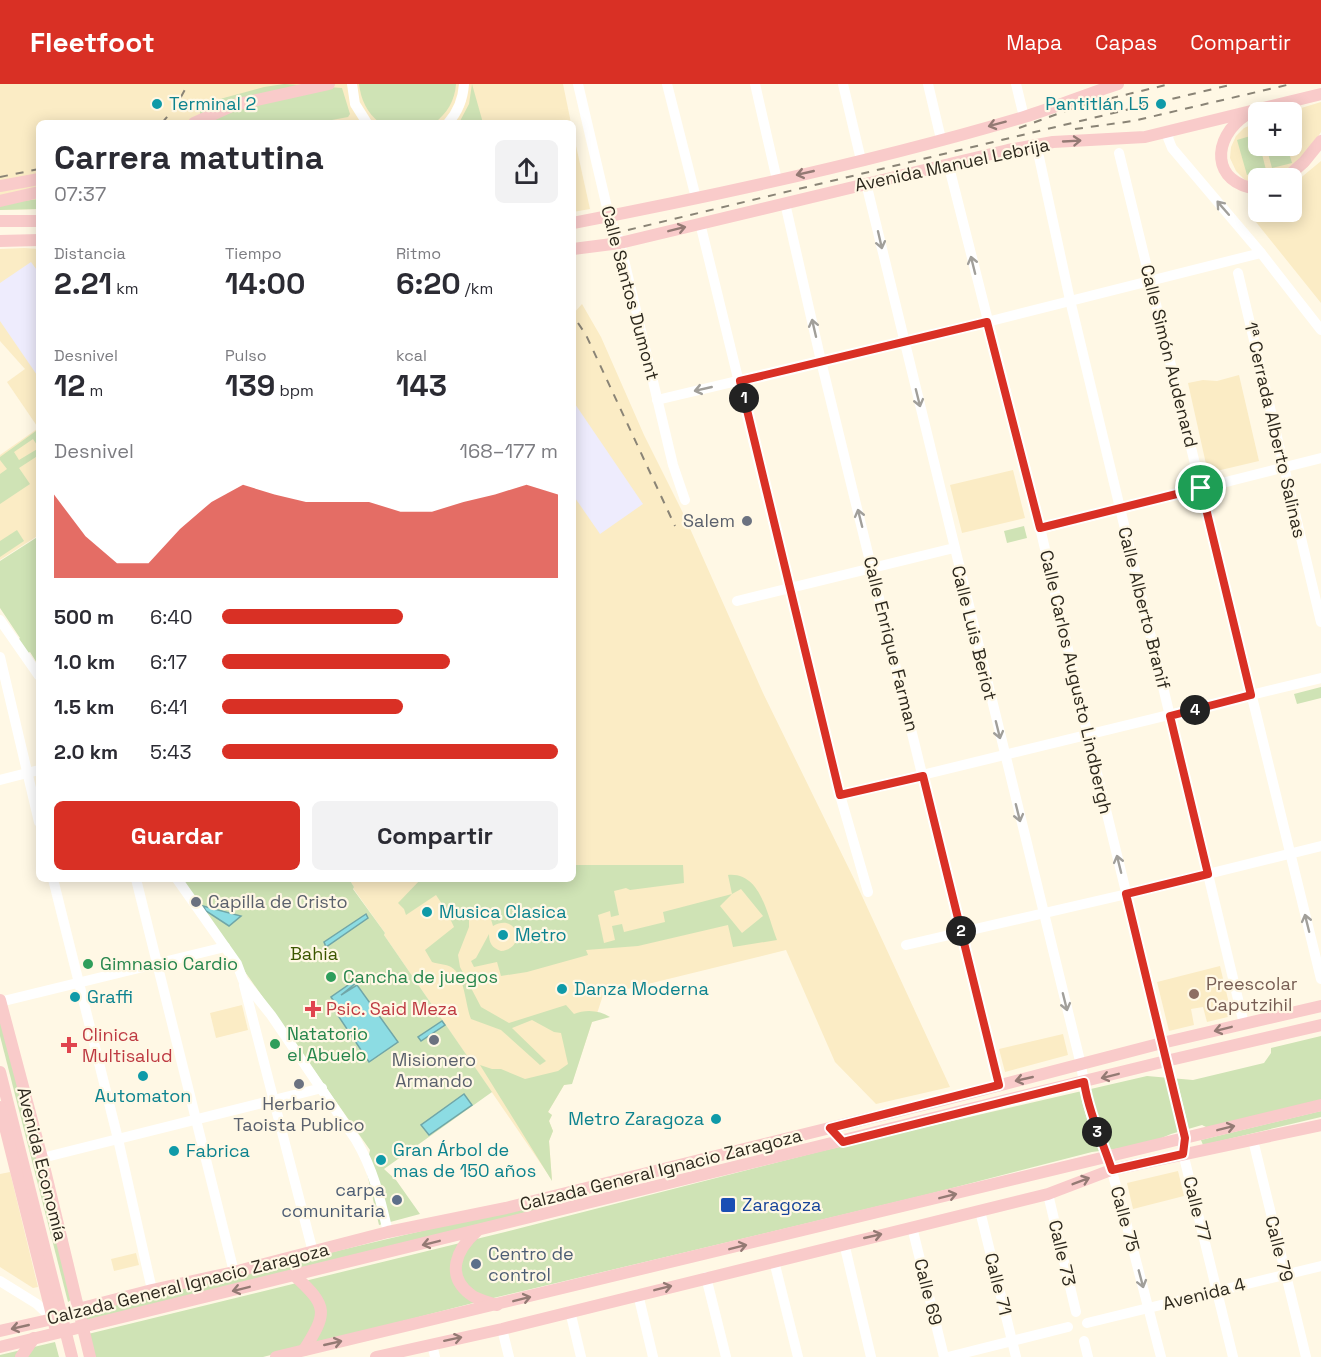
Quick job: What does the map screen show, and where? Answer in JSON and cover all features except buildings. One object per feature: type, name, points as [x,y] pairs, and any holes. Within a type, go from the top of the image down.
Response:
[{"type":"main road","points":[[201,120],[234,105],[329,84]]},
{"type":"main road","name":"Avenida Manuel Lebrija","points":[[576,222],[696,198],[861,160],[1024,117],[1118,84]]},
{"type":"main road","name":"Avenida Manuel Lebrija","points":[[1288,102],[1321,94]]},
{"type":"main road","name":"Avenida Manuel Lebrija","points":[[576,249],[620,243],[948,163],[1037,144],[1145,136],[1248,111]]},
{"type":"main road","points":[[1248,114],[1235,122],[1225,136],[1222,143],[1222,161],[1231,179],[1248,188]]},
{"type":"main road","points":[[1297,168],[1321,141]]},
{"type":"main road","points":[[0,186],[36,180]]},
{"type":"main road","points":[[0,200],[36,194]]},
{"type":"main road","points":[[14,199],[36,202]]},
{"type":"main road","points":[[0,221],[36,221]]},
{"type":"main road","points":[[0,241],[36,240]]},
{"type":"main road","name":"Avenida Economía","points":[[0,1001],[42,1158],[90,1357]]},
{"type":"main road","name":"Calzada General Ignacio Zaragoza","points":[[0,1331],[53,1319],[78,1309],[152,1290],[234,1272],[388,1232],[482,1214],[1162,1043],[1321,1006]]},
{"type":"main road","points":[[0,1022],[85,1357]]},
{"type":"main road","name":"Calzada General Ignacio Zaragoza","points":[[0,1347],[1321,1025]]},
{"type":"main road","points":[[0,1072],[72,1357]]},
{"type":"main road","points":[[376,1357],[502,1329],[1048,1194],[1110,1164],[1185,1138],[1321,1105]]},
{"type":"main road","name":"Avenida Economía","points":[[0,1107],[64,1357]]},
{"type":"main road","points":[[276,1357],[1110,1164],[1183,1154],[1321,1126]]},
{"type":"main road","points":[[815,1148],[828,1128],[843,1142]]},
{"type":"main road","points":[[477,1231],[465,1241],[459,1251],[456,1271],[458,1279],[471,1295],[498,1305]]},
{"type":"main road","points":[[43,1281],[52,1287],[57,1286],[69,1273]]},
{"type":"main road","points":[[295,1276],[310,1290],[320,1306],[321,1323],[304,1350]]},
{"type":"main road","points":[[21,1357],[34,1338]]},
{"type":"street","points":[[352,84],[355,104],[365,120]]},
{"type":"street","points":[[451,120],[461,102],[464,84]]},
{"type":"street","name":"Calle Santos Dumont","points":[[578,84],[609,216],[620,243],[673,465],[685,500]]},
{"type":"street","points":[[667,84],[696,198]]},
{"type":"street","points":[[755,84],[777,180]]},
{"type":"street","points":[[843,84],[861,160]]},
{"type":"street","points":[[928,84],[941,139]]},
{"type":"street","points":[[1016,84],[1024,117]]},
{"type":"street","points":[[1170,130],[1168,138],[1172,148],[1261,253],[1321,330]]},
{"type":"street","name":"Calle Simón Audenard","points":[[1119,153],[1321,980]]},
{"type":"street","name":"Calle Alberto Branif","points":[[1039,157],[1119,508],[1244,1024]]},
{"type":"street","name":"Calle Carlos Augusto Lindbergh","points":[[948,163],[1040,528],[1166,1061]]},
{"type":"street","name":"Calle Luis Beriot","points":[[866,183],[1084,1082]]},
{"type":"street","points":[[0,200],[36,194]]},
{"type":"street","name":"Calle Enrique Farman","points":[[785,203],[821,361],[999,1085]]},
{"type":"street","points":[[700,223],[840,795],[868,892]]},
{"type":"street","points":[[657,400],[987,322],[1261,253]]},
{"type":"street","name":"1ª Cerrada Alberto Salinas","points":[[1238,273],[1321,622]]},
{"type":"street","points":[[1040,528],[1321,458]]},
{"type":"street","points":[[737,601],[954,548]]},
{"type":"street","points":[[0,620],[36,672]]},
{"type":"street","points":[[0,657],[36,810]]},
{"type":"street","points":[[840,795],[1321,678]]},
{"type":"street","points":[[0,780],[36,771]]},
{"type":"street","points":[[906,945],[1321,846]]},
{"type":"street","points":[[54,882],[118,1139],[152,1290]]},
{"type":"street","points":[[137,882],[234,1272]]},
{"type":"street","points":[[179,882],[237,964],[243,980],[313,1252]]},
{"type":"street","points":[[0,1001],[225,947]]},
{"type":"street","points":[[243,980],[271,1015],[322,1088],[368,1160],[376,1179],[388,1232]]},
{"type":"street","name":"Calle 77","points":[[1166,1061],[1185,1138],[1183,1154],[1233,1357]]},
{"type":"street","name":"Calle 75","points":[[1084,1082],[1095,1129],[1110,1164],[1161,1357]]},
{"type":"street","points":[[42,1158],[322,1088]]},
{"type":"street","name":"Calle 79","points":[[1253,1140],[1306,1357]]},
{"type":"street","name":"Calle 73","points":[[1048,1194],[1076,1312]]},
{"type":"street","name":"Calle 71","points":[[980,1211],[1016,1357]]},
{"type":"street","name":"Calle 69","points":[[912,1227],[944,1357]]},
{"type":"street","points":[[844,1243],[871,1357]]},
{"type":"street","points":[[774,1261],[798,1357]]},
{"type":"street","name":"Avenida 4","points":[[1087,1323],[1321,1266]]},
{"type":"street","points":[[706,1277],[726,1357]]},
{"type":"street","points":[[0,1281],[37,1304],[53,1319]]},
{"type":"street","points":[[638,1294],[653,1357]]},
{"type":"street","points":[[570,1311],[581,1357]]},
{"type":"street","points":[[948,1357],[1068,1327]]},
{"type":"street","points":[[502,1329],[509,1357]]},
{"type":"street","points":[[1084,1341],[1088,1357]]},
{"type":"street","points":[[432,1344],[435,1357]]},
{"type":"shaded area","points":[[0,84],[563,84],[570,120],[36,120],[36,209],[0,210]]},
{"type":"shaded area","points":[[1321,102],[1321,132],[1310,149],[1293,168],[1248,168],[1248,181],[1245,180],[1236,171],[1230,158],[1231,147],[1236,136],[1248,126],[1248,156],[1302,156],[1302,108]]},
{"type":"shaded area","points":[[576,146],[590,209],[576,211]]},
{"type":"shaded area","points":[[1321,161],[1321,303],[1256,222],[1302,222],[1302,177]]},
{"type":"shaded area","points":[[0,249],[36,249],[36,425],[7,382],[25,369],[0,341]]},
{"type":"shaded area","points":[[31,262],[36,269],[36,374],[0,321],[0,283]]},
{"type":"shaded area","points":[[582,304],[601,337],[644,435],[684,515],[763,693],[856,883],[950,1087],[876,1104],[835,1062],[786,950],[603,995],[572,1083],[564,1085],[548,1112],[552,1115],[549,1121],[553,1131],[549,1141],[552,1180],[384,935],[385,933],[351,882],[576,882],[576,311]]},
{"type":"shaded area","points":[[1239,375],[1259,461],[1208,473],[1188,383],[1203,380],[1217,381]]},
{"type":"shaded area","points":[[576,405],[643,504],[600,534],[576,499]]},
{"type":"shaded area","points":[[36,430],[36,537],[0,560],[0,455]]},
{"type":"shaded area","points":[[1013,470],[1025,518],[962,533],[950,485]]},
{"type":"shaded area","name":"Preescolar Caputzihil","points":[[1220,966],[1232,1016],[1207,1022],[1203,1007],[1191,1009],[1194,1025],[1169,1031],[1157,982]]},
{"type":"shaded area","points":[[242,1005],[248,1030],[216,1038],[210,1013]]},
{"type":"shaded area","points":[[1063,1034],[1068,1055],[1005,1072],[999,1049]]},
{"type":"shaded area","points":[[1178,1171],[1184,1196],[1133,1209],[1127,1183]]},
{"type":"shaded area","points":[[10,1172],[38,1287],[33,1288],[0,1267],[0,1174]]},
{"type":"shaded area","points":[[136,1253],[139,1265],[114,1271],[111,1259]]},
{"type":"green space","points":[[284,84],[342,88],[350,114],[348,117],[332,120],[201,120],[200,112],[205,103]]},
{"type":"green space","points":[[359,84],[456,84],[450,106],[437,120],[377,120],[365,106]]},
{"type":"green space","points":[[472,84],[482,120],[461,120],[469,104]]},
{"type":"green space","points":[[1248,137],[1248,156],[1262,156],[1266,168],[1248,168],[1247,175],[1237,140]]},
{"type":"green space","points":[[1269,156],[1290,156],[1292,163],[1272,168]]},
{"type":"green space","points":[[36,199],[36,209],[0,210],[0,204]]},
{"type":"green space","points":[[36,431],[36,444],[33,439],[14,452],[19,460],[36,450],[36,457],[19,468],[30,484],[0,504],[0,474],[7,469],[0,457]]},
{"type":"green space","points":[[1024,526],[1027,538],[1007,543],[1004,531]]},
{"type":"green space","points":[[17,530],[24,541],[0,557],[0,541]]},
{"type":"green space","points":[[36,538],[36,661],[30,652],[26,654],[16,642],[20,638],[0,608],[0,561]]},
{"type":"green space","points":[[1321,687],[1321,698],[1297,704],[1294,694]]},
{"type":"green space","points":[[576,865],[683,865],[684,883],[614,891],[619,915],[611,917],[610,911],[598,915],[604,943],[615,940],[612,926],[622,924],[624,932],[665,922],[663,912],[732,894],[728,875],[748,880],[755,888],[766,908],[777,940],[733,947],[728,925],[638,946],[586,950],[588,955],[527,972],[501,976],[497,962],[474,967],[471,961],[476,958],[489,934],[492,945],[501,951],[515,944],[516,932],[508,924],[501,923],[493,926],[490,916],[484,911],[473,912],[458,955],[460,967],[481,1007],[509,1023],[566,1005],[574,1014],[592,1011],[610,1017],[592,1022],[572,1084],[564,1085],[548,1112],[552,1115],[549,1121],[553,1131],[549,1141],[552,1181],[480,1065],[501,1069],[525,1079],[558,1071],[568,1064],[561,1033],[554,1032],[532,1020],[512,1028],[546,1061],[540,1065],[501,1030],[471,1019],[462,983],[456,971],[449,966],[432,962],[425,950],[454,927],[446,910],[436,895],[406,915],[398,903],[418,882],[576,882]],"holes":[[[741,889],[763,916],[742,933],[720,906]]]},
{"type":"green space","name":"Bahia","points":[[182,882],[351,882],[353,889],[492,1092],[384,1169],[396,1180],[420,1214],[379,1225],[366,1169],[370,1150]]},
{"type":"green space","points":[[0,1003],[74,1298],[68,1302],[0,1036]]},
{"type":"green space","points":[[1321,1036],[1321,1101],[1212,1130],[1202,1125],[1145,1145],[1092,1152],[929,1194],[477,1302],[263,1357],[93,1357],[88,1334],[505,1232],[822,1151],[1147,1076],[1193,1080],[1264,1063],[1271,1053],[1271,1048]]},
{"type":"green space","points":[[1321,1111],[1321,1117],[1203,1145],[1201,1140]]},
{"type":"green space","points":[[544,1201],[536,1210],[84,1321],[83,1315],[86,1313],[143,1298]]},
{"type":"green space","points":[[55,1342],[59,1357],[0,1357],[0,1355]]},
{"type":"water","points":[[203,906],[241,916],[229,926],[206,911]]},
{"type":"water","points":[[366,914],[368,918],[326,947],[324,942]]},
{"type":"water","points":[[354,981],[356,983],[341,995],[357,985],[398,1042],[369,1062],[329,1002],[333,1000],[331,997]]},
{"type":"water","points":[[442,1021],[445,1025],[421,1041],[418,1037]]},
{"type":"water","points":[[464,1094],[472,1105],[429,1135],[421,1125]]},
{"type":"railway","points":[[164,120],[176,106],[188,84]]},
{"type":"railway","points":[[1019,128],[1079,106],[1170,84]]},
{"type":"railway","points":[[628,230],[1234,84]]},
{"type":"railway","points":[[1075,129],[1133,121],[1291,84]]},
{"type":"railway","points":[[0,177],[36,170]]},
{"type":"railway","points":[[578,323],[586,335],[675,526]]},
{"type":"place","name":"Terminal 2","points":[[157,104]]},
{"type":"place","name":"Pantitlán L5","points":[[1161,104]]},
{"type":"place","name":"Salem","points":[[747,521]]},
{"type":"place","name":"Capilla de Cristo","points":[[196,902]]},
{"type":"place","name":"Musica Clasica","points":[[427,912]]},
{"type":"place","name":"Metro","points":[[503,935]]},
{"type":"place","name":"Gimnasio Cardio","points":[[88,964]]},
{"type":"place","name":"Cancha de juegos","points":[[331,977]]},
{"type":"place","name":"Danza Moderna","points":[[562,989]]},
{"type":"place","name":"Preescolar Caputzihil","points":[[1194,994]]},
{"type":"place","name":"Graffi","points":[[75,997]]},
{"type":"place","name":"Psic. Said Meza","points":[[313,1009]]},
{"type":"place","name":"Misionero Armando","points":[[434,1040]]},
{"type":"place","name":"Natatorio el Abuelo","points":[[275,1044]]},
{"type":"place","name":"Clinica Multisalud","points":[[69,1045]]},
{"type":"place","name":"Automaton","points":[[143,1076]]},
{"type":"place","name":"Herbario Taoista Publico","points":[[299,1084]]},
{"type":"place","name":"Metro Zaragoza","points":[[716,1119]]},
{"type":"place","name":"Fabrica","points":[[174,1151]]},
{"type":"place","name":"Gran Árbol de mas de 150 años","points":[[381,1160]]},
{"type":"place","name":"carpa comunitaria","points":[[397,1200]]},
{"type":"place","name":"Zaragoza","points":[[728,1205]]},
{"type":"place","name":"Centro de control","points":[[476,1264]]},
{"type":"route","points":[[987,322],[1040,528],[1201,488],[1251,695],[1170,716],[1208,874],[1126,894],[1185,1138],[1183,1154],[1112,1170],[1095,1129],[1084,1082],[843,1142],[830,1128],[999,1085],[923,776],[840,795],[740,381],[987,322]]}]
